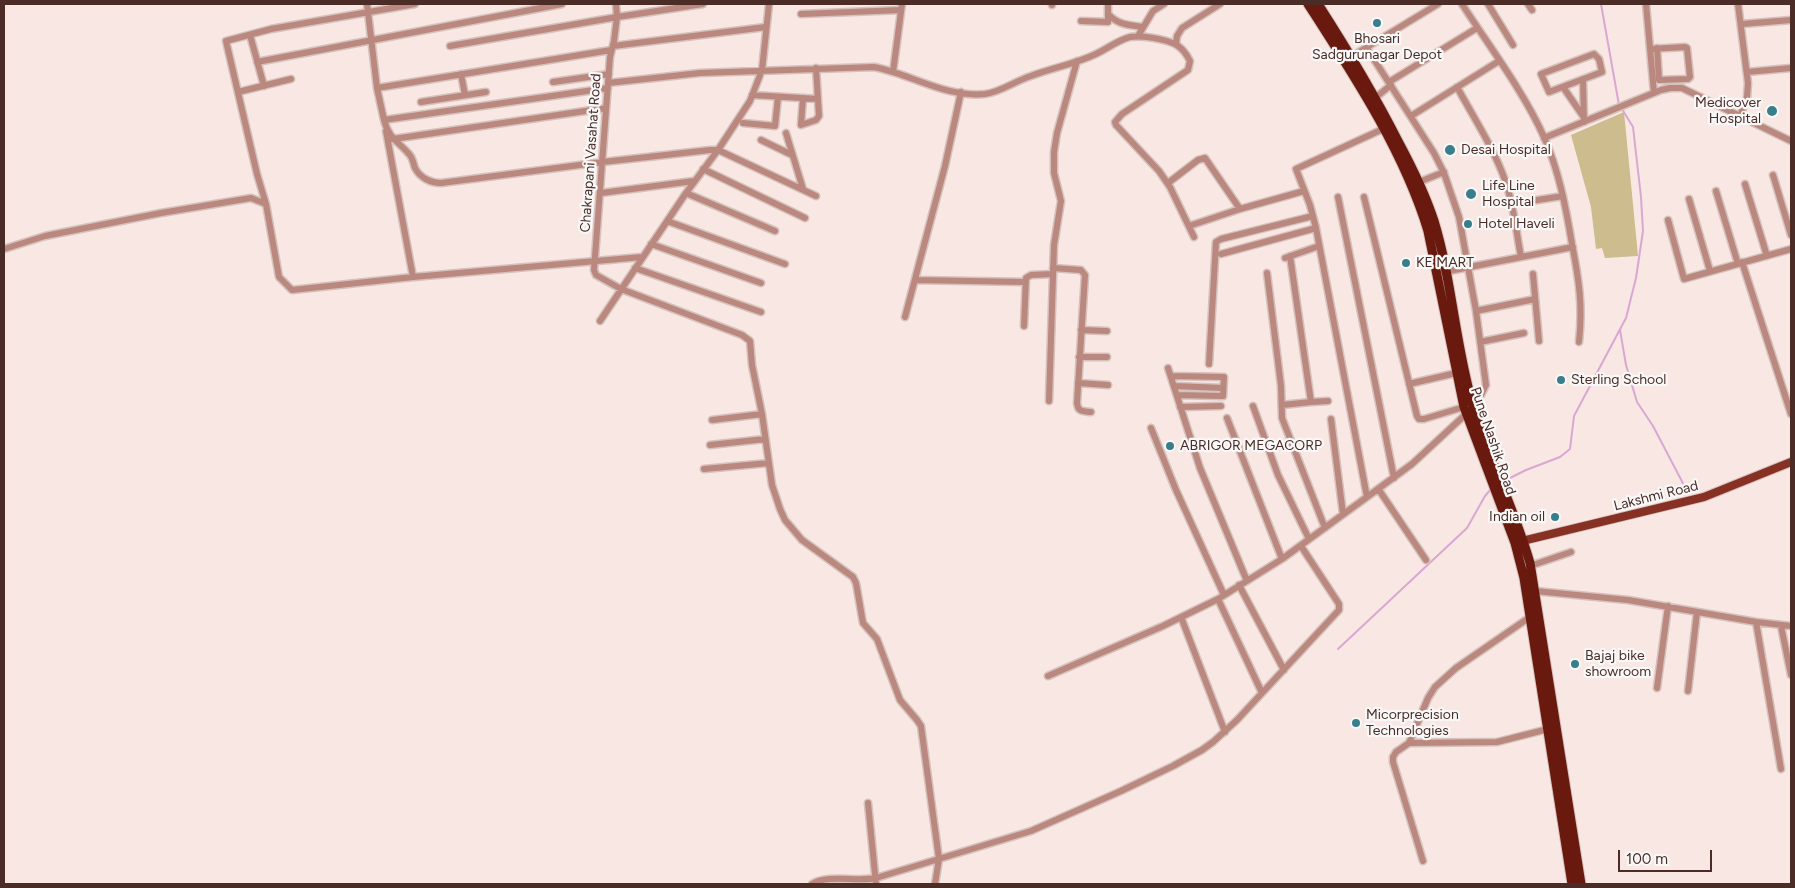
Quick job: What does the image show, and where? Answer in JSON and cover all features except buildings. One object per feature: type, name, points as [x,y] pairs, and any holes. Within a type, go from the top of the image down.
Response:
[{"type":"highway","name":"Pune Nashik Road","points":[[1308,4],[1375,98],[1419,182],[1434,220],[1456,373],[1465,410],[1530,566],[1580,884]]},
{"type":"highway","name":"Pune Nashik Road","points":[[1318,4],[1348,58],[1404,169],[1421,208],[1442,273],[1472,402],[1519,541],[1572,884]]},
{"type":"main road","name":"Lakshmi Road","points":[[1519,541],[1704,498],[1791,462]]},
{"type":"street","points":[[367,4],[378,88],[413,277]]},
{"type":"street","points":[[415,4],[271,29],[226,41],[257,174],[266,204],[279,277],[292,290],[413,277],[642,257]]},
{"type":"street","points":[[257,62],[562,4]]},
{"type":"street","points":[[616,4],[625,4]]},
{"type":"street","name":"Chakrapani Vasahat Road","points":[[616,4],[617,17],[606,108],[596,275],[621,289]]},
{"type":"street","points":[[450,46],[704,4]]},
{"type":"street","points":[[600,321],[694,181],[718,150],[752,95],[762,70],[769,4]]},
{"type":"street","points":[[1081,21],[1108,22],[1108,4]]},
{"type":"street","points":[[1138,36],[1153,7],[1164,4]]},
{"type":"street","points":[[1176,44],[1177,36],[1182,28],[1220,4]]},
{"type":"street","points":[[1348,58],[1438,4]]},
{"type":"street","points":[[1462,4],[1527,106],[1544,138],[1563,196],[1573,247],[1581,310],[1579,342]]},
{"type":"street","points":[[1488,4],[1513,45]]},
{"type":"street","points":[[1646,4],[1653,49],[1659,80],[1688,79],[1690,77],[1687,48],[1653,49]]},
{"type":"street","points":[[1738,4],[1747,72],[1747,97],[1740,116]]},
{"type":"street","points":[[801,14],[901,7],[893,72]]},
{"type":"street","points":[[1108,14],[1121,24],[1143,27]]},
{"type":"street","points":[[1742,24],[1791,20]]},
{"type":"street","points":[[378,88],[612,48],[766,27]]},
{"type":"street","points":[[1375,98],[1390,83],[1477,28]]},
{"type":"street","points":[[250,35],[264,86]]},
{"type":"street","points":[[384,120],[670,75],[762,70],[874,67],[936,88],[976,94],[991,93],[1031,76],[1100,52],[1124,39],[1138,36],[1176,44],[1188,57],[1190,65],[1188,70],[1122,114],[1115,122],[1118,128],[1153,162],[1168,183],[1194,236]]},
{"type":"street","points":[[1366,46],[1434,153],[1444,172],[1459,217],[1476,311],[1486,385],[1480,397],[1472,402]]},
{"type":"street","points":[[1653,49],[1654,93]]},
{"type":"street","points":[[1594,54],[1599,59],[1602,72],[1583,79],[1549,92],[1541,74],[1594,54]]},
{"type":"street","points":[[1049,401],[1054,245],[1061,201],[1054,173],[1054,152],[1057,133],[1077,61]]},
{"type":"street","points":[[1411,116],[1499,61]]},
{"type":"street","points":[[803,98],[801,125],[818,118],[816,68]]},
{"type":"street","points":[[1747,72],[1791,68]]},
{"type":"street","points":[[461,74],[465,95]]},
{"type":"street","points":[[553,82],[609,74]]},
{"type":"street","points":[[238,92],[291,79]]},
{"type":"street","points":[[1583,79],[1584,120]]},
{"type":"street","points":[[1457,87],[1498,162],[1512,204],[1520,257]]},
{"type":"street","points":[[1562,87],[1584,120]]},
{"type":"street","points":[[1544,138],[1584,120],[1604,114],[1654,93],[1670,88],[1682,88],[1791,141]]},
{"type":"street","points":[[421,102],[486,92]]},
{"type":"street","points":[[905,317],[945,166],[960,92]]},
{"type":"street","points":[[752,95],[818,99]]},
{"type":"street","points":[[744,123],[775,126],[778,97]]},
{"type":"street","points":[[393,139],[606,108]]},
{"type":"street","points":[[384,120],[388,133],[411,156],[418,173],[426,180],[434,183],[701,150],[718,150],[816,196]]},
{"type":"street","points":[[1367,497],[1316,228],[1296,171],[1298,166],[1383,129]]},
{"type":"street","points":[[786,133],[802,189]]},
{"type":"street","points":[[761,140],[792,155]]},
{"type":"street","points":[[1168,183],[1198,160],[1205,158],[1240,209]]},
{"type":"street","points":[[703,169],[804,218]]},
{"type":"street","points":[[1419,182],[1444,172]]},
{"type":"street","points":[[1773,175],[1791,235]]},
{"type":"street","points":[[601,193],[694,181]]},
{"type":"street","points":[[1745,184],[1767,256]]},
{"type":"street","points":[[1189,226],[1304,191]]},
{"type":"street","points":[[1716,191],[1791,414]]},
{"type":"street","points":[[686,193],[775,231]]},
{"type":"street","points":[[1512,204],[1563,196]]},
{"type":"street","points":[[1338,197],[1394,478]]},
{"type":"street","points":[[1364,197],[1416,416],[1419,419],[1424,419],[1465,410]]},
{"type":"street","points":[[4,249],[45,236],[161,213],[251,198],[266,204]]},
{"type":"street","points":[[1689,199],[1710,272]]},
{"type":"street","points":[[1209,364],[1216,242],[1313,216]]},
{"type":"street","points":[[1668,220],[1684,279],[1790,250],[1791,257]]},
{"type":"street","points":[[667,221],[785,264]]},
{"type":"street","points":[[1221,254],[1316,228]]},
{"type":"street","points":[[651,244],[761,283]]},
{"type":"street","points":[[1311,402],[1287,257],[1319,246]]},
{"type":"street","points":[[1442,273],[1573,247]]},
{"type":"street","points":[[635,268],[761,312]]},
{"type":"street","points":[[1024,326],[1025,282],[1028,276],[1053,271],[1081,270],[1084,272],[1078,408],[1081,411],[1091,412]]},
{"type":"street","points":[[1267,273],[1278,358],[1284,426],[1325,528]]},
{"type":"street","points":[[1533,274],[1539,341]]},
{"type":"street","points":[[915,280],[1025,282]]},
{"type":"street","points":[[621,289],[748,338],[750,341],[752,365],[775,496],[785,520],[802,540],[853,577],[856,583],[863,623],[877,639],[900,700],[920,726],[939,859],[935,884]]},
{"type":"street","points":[[1476,311],[1535,299]]},
{"type":"street","points":[[1081,330],[1107,331]]},
{"type":"street","points":[[1480,342],[1524,333]]},
{"type":"street","points":[[1079,356],[1107,358]]},
{"type":"street","points":[[1168,368],[1200,468],[1247,581]]},
{"type":"street","points":[[1409,384],[1456,373]]},
{"type":"street","points":[[1171,376],[1224,377],[1223,396],[1177,395]]},
{"type":"street","points":[[1078,383],[1108,385]]},
{"type":"street","points":[[1174,386],[1223,388]]},
{"type":"street","points":[[1282,405],[1328,401]]},
{"type":"street","points":[[1180,407],[1221,406]]},
{"type":"street","points":[[1253,406],[1278,475],[1309,539]]},
{"type":"street","points":[[1048,676],[1181,617],[1221,597],[1282,559],[1394,478],[1465,410]]},
{"type":"street","points":[[712,420],[762,414]]},
{"type":"street","points":[[1227,418],[1282,559]]},
{"type":"street","points":[[1331,418],[1344,514]]},
{"type":"street","points":[[1151,428],[1262,693]]},
{"type":"street","points":[[710,445],[766,439]]},
{"type":"street","points":[[704,469],[769,463]]},
{"type":"street","points":[[1379,490],[1426,560]]},
{"type":"street","points":[[812,884],[824,880],[876,881],[939,859],[999,842],[1062,818],[1173,766],[1202,750],[1225,732],[1340,607],[1301,546]]},
{"type":"street","points":[[1530,566],[1572,552]]},
{"type":"street","points":[[1239,586],[1284,670]]},
{"type":"street","points":[[1535,591],[1598,596],[1781,626],[1791,626]]},
{"type":"street","points":[[1657,688],[1668,606]]},
{"type":"street","points":[[1688,691],[1696,612]]},
{"type":"street","points":[[1181,617],[1225,732]]},
{"type":"street","points":[[1423,861],[1392,757],[1409,742],[1428,698],[1435,687],[1456,668],[1530,617]]},
{"type":"street","points":[[1756,622],[1781,769]]},
{"type":"street","points":[[1781,626],[1791,675]]},
{"type":"street","points":[[1409,742],[1497,742],[1548,729]]},
{"type":"street","points":[[868,803],[876,881]]},
{"type":"shaded area","points":[[1624,112],[1638,256],[1605,258],[1602,248],[1596,249],[1591,207],[1571,135]]},
{"type":"waterway","points":[[1601,4],[1619,105]]},
{"type":"waterway","points":[[1504,481],[1560,457],[1570,449],[1574,416],[1626,318],[1636,278],[1643,231],[1633,127],[1622,109]]},
{"type":"waterway","points":[[1620,330],[1626,365],[1637,402],[1653,426],[1687,491]]},
{"type":"waterway","points":[[1338,649],[1467,528],[1491,489]]},
{"type":"place","name":"Bhosari Sadgurunagar Depot","points":[[1377,23]]},
{"type":"place","name":"Medicover Hospital","points":[[1772,111]]},
{"type":"place","name":"Desai Hospital","points":[[1450,150]]},
{"type":"place","name":"Life Line Hospital","points":[[1471,194]]},
{"type":"place","name":"Hotel Haveli","points":[[1468,224]]},
{"type":"place","name":"KE MART","points":[[1406,263]]},
{"type":"place","name":"Sterling School","points":[[1561,380]]},
{"type":"place","name":"ABRIGOR MEGACORP","points":[[1170,446]]},
{"type":"place","name":"Indian oil","points":[[1555,517]]},
{"type":"place","name":"Bajaj bike showroom","points":[[1575,664]]},
{"type":"place","name":"Micorprecision Technologies","points":[[1356,723]]}]
